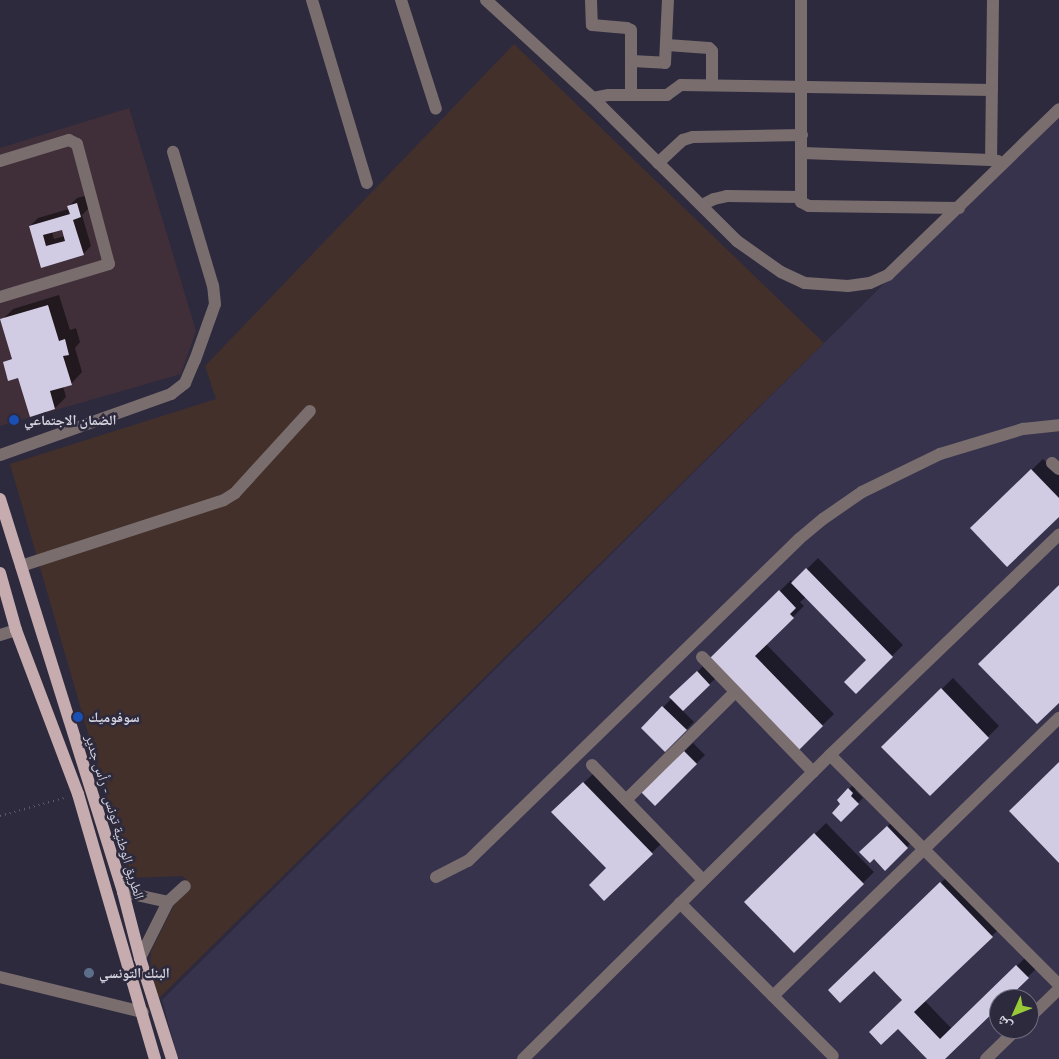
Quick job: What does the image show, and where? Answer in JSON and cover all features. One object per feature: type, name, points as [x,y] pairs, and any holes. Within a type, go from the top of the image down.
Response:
[{"type":"main road","name":"الطريق الوطنية تونس - رأس جدير","points":[[0,499],[123,892],[140,958],[172,1059]]},
{"type":"main road","name":"الطريق الوطنية تونس - رأس جدير","points":[[0,573],[16,630],[78,794],[143,1012],[154,1059]]},
{"type":"street","points":[[312,0],[367,183]]},
{"type":"street","points":[[401,0],[436,109]]},
{"type":"street","points":[[486,0],[593,98],[738,241],[759,258],[781,272],[805,283],[826,286],[870,283],[888,275],[959,208],[1059,108]]},
{"type":"street","points":[[591,0],[592,25],[632,30],[631,94]]},
{"type":"street","points":[[632,61],[665,63],[668,0]]},
{"type":"street","points":[[801,0],[803,153],[801,197],[803,204],[809,206],[959,208]]},
{"type":"street","points":[[991,160],[994,0]]},
{"type":"street","points":[[667,44],[709,48],[712,51],[712,84]]},
{"type":"street","points":[[593,98],[631,94],[667,94],[681,85],[712,84],[992,90]]},
{"type":"street","points":[[658,163],[683,140],[693,137],[802,135]]},
{"type":"street","points":[[0,161],[69,140],[77,144],[109,264],[0,297]]},
{"type":"street","points":[[0,455],[171,394],[185,383],[196,360],[216,304],[213,286],[174,152]]},
{"type":"street","points":[[803,153],[1005,161]]},
{"type":"street","points":[[702,205],[714,199],[728,196],[801,197]]},
{"type":"street","points":[[21,566],[224,500],[235,493],[310,411]]},
{"type":"street","points":[[436,877],[468,861],[798,539],[823,519],[862,492],[940,454],[1023,429],[1059,425]]},
{"type":"street","points":[[523,1059],[830,755],[1059,535]]},
{"type":"street","points":[[0,635],[16,630]]},
{"type":"street","points":[[702,657],[813,772]]},
{"type":"street","points":[[626,800],[736,692]]},
{"type":"street","points":[[773,996],[1059,718]]},
{"type":"street","points":[[830,755],[1059,987],[1039,1008]]},
{"type":"street","points":[[592,765],[704,880]]},
{"type":"street","points":[[140,958],[168,902],[185,886]]},
{"type":"street","points":[[123,892],[168,902]]},
{"type":"street","points":[[680,903],[833,1056]]},
{"type":"street","points":[[0,977],[143,1012]]},
{"type":"street","points":[[986,1059],[1007,1039]]},
{"type":"path","points":[[0,816],[78,794]]},
{"type":"shaded area","points":[[514,44],[824,343],[148,1009],[151,951],[187,880],[182,876],[130,878],[10,464],[216,399],[205,366]]},
{"type":"shaded area","points":[[129,108],[196,331],[181,374],[0,426],[0,148]]},
{"type":"shaded area","points":[[1059,110],[1059,1059],[178,1059],[162,1000]]},
{"type":"building","points":[[77,203],[81,217],[73,220],[84,255],[41,268],[29,226],[70,214],[67,206]],"holes":[[[62,230],[65,241],[46,246],[43,235]]]},
{"type":"building","points":[[48,305],[59,341],[65,339],[69,355],[63,356],[72,385],[50,391],[55,409],[30,417],[18,378],[8,381],[3,362],[12,359],[0,319]]},
{"type":"building","points":[[1031,469],[1059,498],[1059,517],[1007,567],[970,528]]},
{"type":"building","points":[[806,568],[893,657],[856,694],[844,682],[866,660],[791,583]]},
{"type":"building","points":[[1059,585],[1059,703],[1037,724],[978,664]]},
{"type":"building","points":[[779,590],[796,608],[790,614],[794,618],[755,656],[823,726],[799,750],[710,658]]},
{"type":"building","points":[[697,671],[710,685],[683,711],[669,697]]},
{"type":"building","points":[[941,688],[989,738],[930,796],[881,747]]},
{"type":"building","points":[[662,706],[687,730],[665,752],[641,728]]},
{"type":"building","points":[[684,751],[697,764],[655,806],[641,792]]},
{"type":"building","points":[[1059,762],[1059,863],[1009,811]]},
{"type":"building","points":[[583,782],[653,854],[604,901],[589,885],[606,868],[551,812]]},
{"type":"building","points":[[848,788],[853,793],[851,796],[859,804],[841,822],[832,813],[840,804],[837,800]]},
{"type":"building","points":[[887,826],[908,848],[885,871],[874,859],[870,863],[859,852]]},
{"type":"building","points":[[814,833],[864,884],[794,953],[744,902]]},
{"type":"building","points":[[940,882],[993,937],[914,1012],[940,1039],[989,991],[989,1017],[945,1059],[927,1059],[898,1029],[881,1045],[869,1032],[902,1000],[874,971],[840,1003],[828,990]]},
{"type":"building","points":[[1016,965],[1029,978],[1017,989],[991,989]]},
{"type":"place","name":"الضمان الاجتماعي","points":[[14,420]]},
{"type":"place","name":"سوفوميك","points":[[78,717]]},
{"type":"place","name":"البنك التونسي","points":[[89,973]]}]
